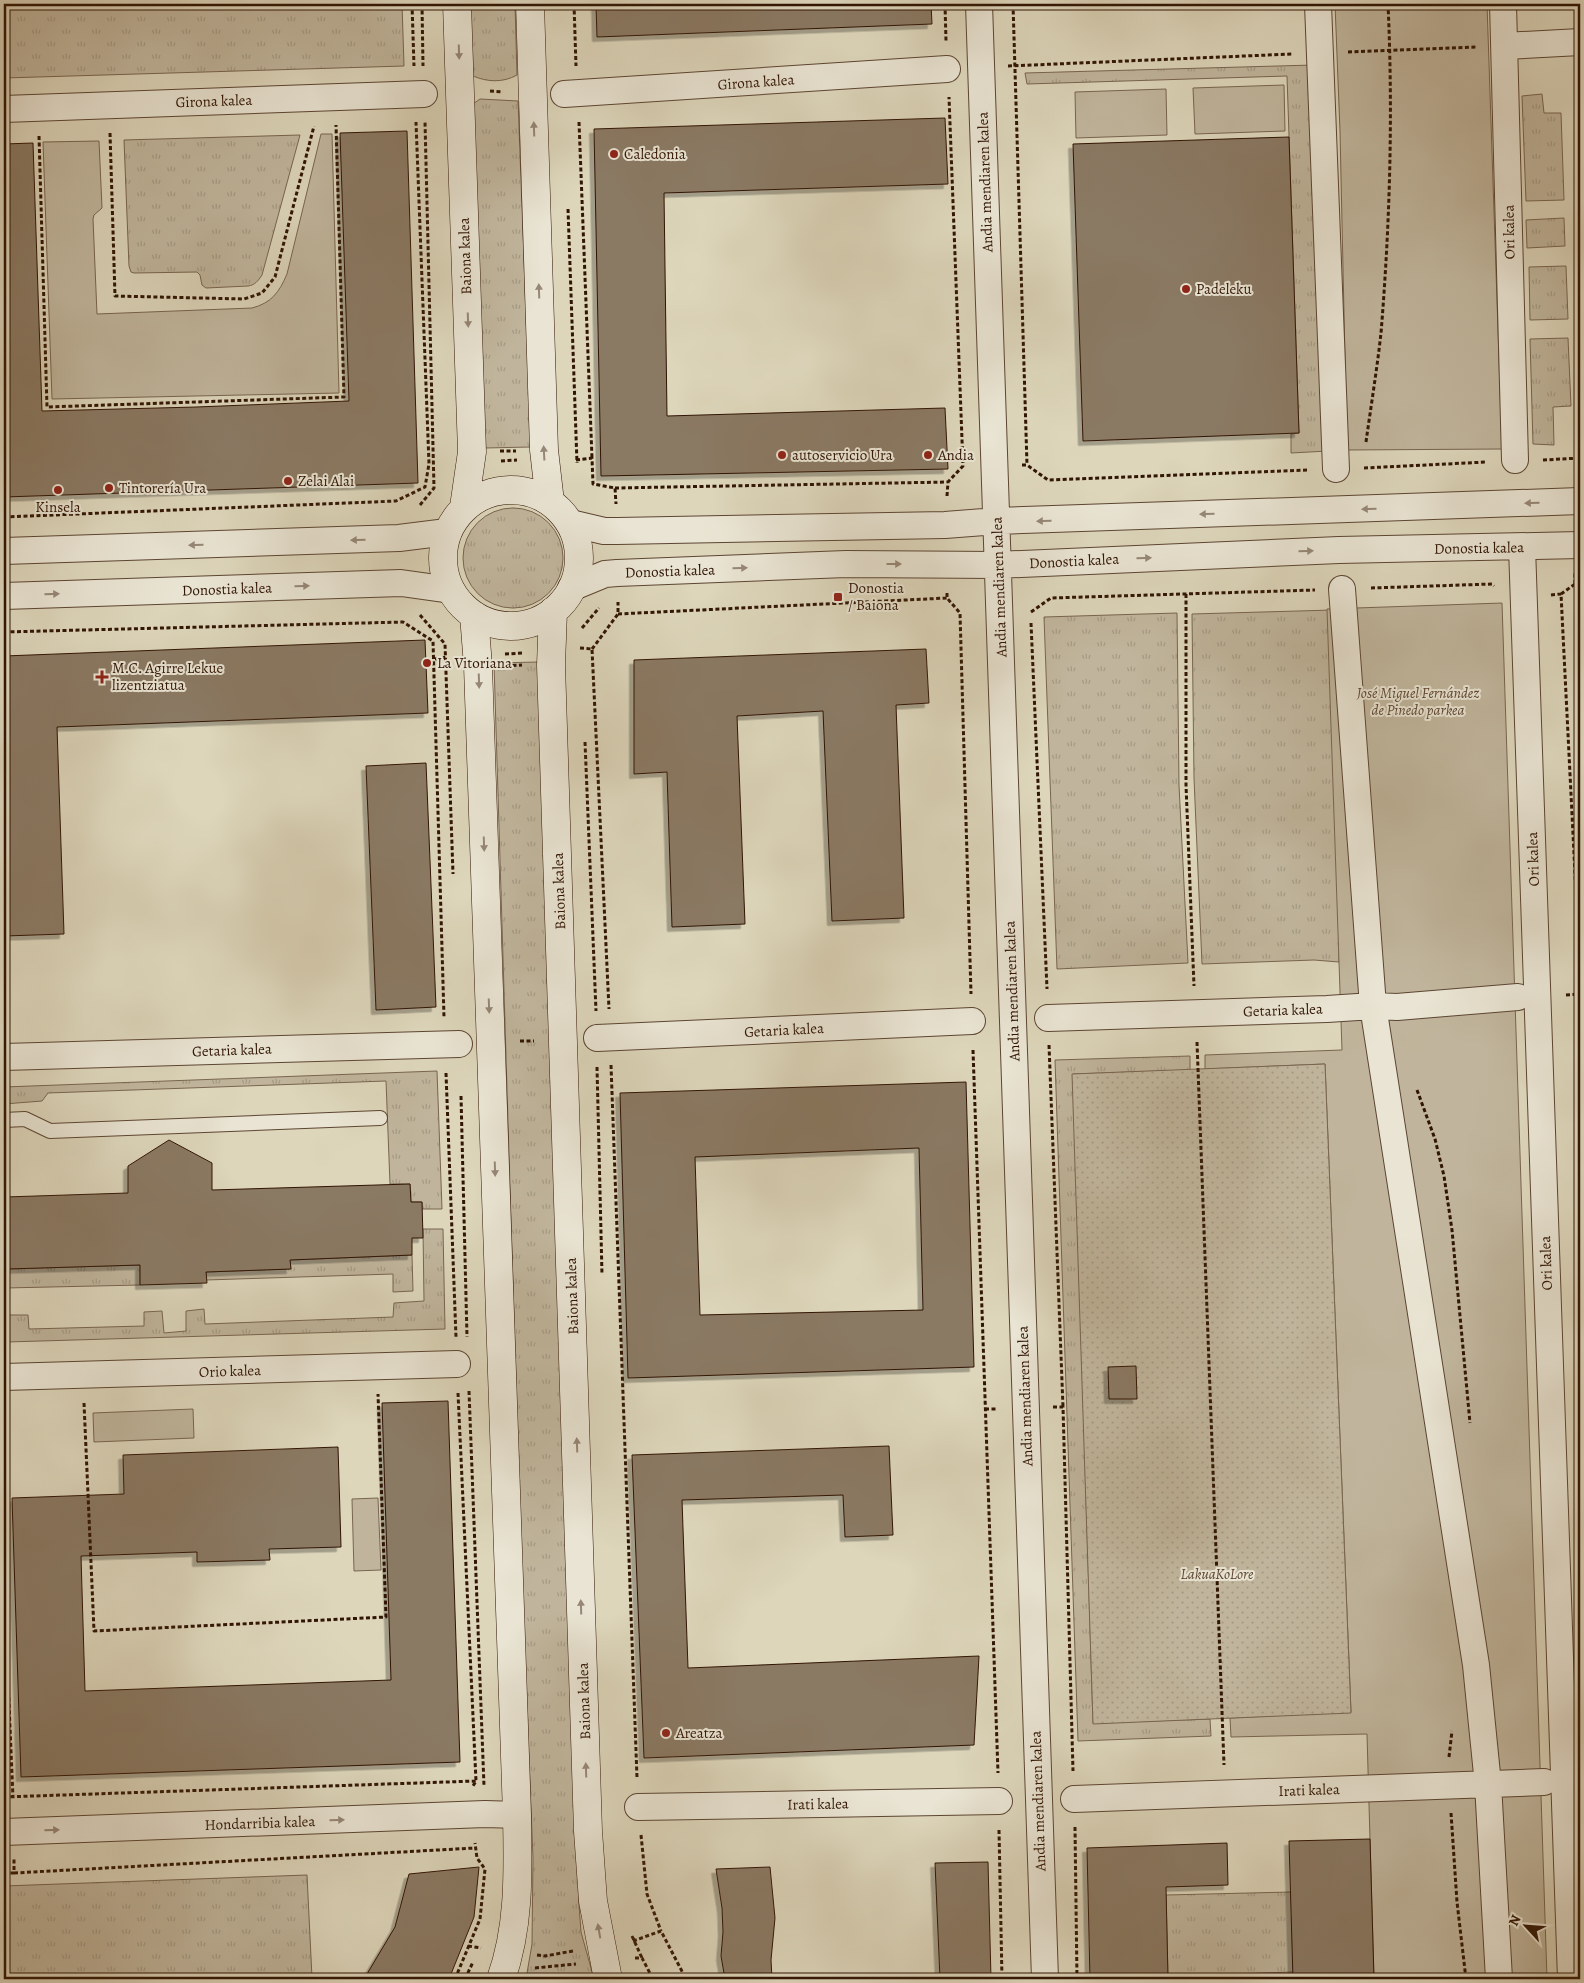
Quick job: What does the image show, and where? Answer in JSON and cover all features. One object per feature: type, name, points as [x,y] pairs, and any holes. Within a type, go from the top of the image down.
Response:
[{"type":"street","name":"Baiona kalea","points":[[457,4],[472,452],[464,507]]},
{"type":"street","points":[[530,4],[544,450],[550,502]]},
{"type":"street","name":"Andia mendiaren kalea","points":[[979,4],[1045,1979]]},
{"type":"street","points":[[1318,4],[1336,469]]},
{"type":"street","name":"Ori kalea","points":[[1503,4],[1515,460]]},
{"type":"street","points":[[1505,46],[1580,42]]},
{"type":"street","name":"Girona kalea","points":[[571,94],[947,69]]},
{"type":"street","name":"Girona kalea","points":[[4,109],[420,94]]},
{"type":"street","points":[[516,490],[534,493],[550,502],[570,523],[576,539],[579,556],[572,588],[553,611],[538,620],[514,625],[489,622],[474,615],[460,604],[450,590],[444,572],[442,552],[447,532],[454,519],[464,507],[479,497],[497,491],[516,490]]},
{"type":"street","points":[[570,523],[617,532],[945,524],[1580,502]]},
{"type":"street","points":[[4,551],[407,537],[447,532]]},
{"type":"street","name":"Donostia kalea","points":[[572,588],[605,574],[846,564],[997,565],[1339,550],[1580,545]]},
{"type":"street","name":"Ori kalea","points":[[1522,547],[1571,1979]]},
{"type":"street","name":"Donostia kalea","points":[[4,596],[407,584],[450,590]]},
{"type":"street","points":[[1342,589],[1373,1006],[1476,1665],[1488,1784],[1499,1979]]},
{"type":"street","name":"Baiona kalea","points":[[553,611],[551,665],[588,1831],[594,1901],[606,1970]]},
{"type":"street","points":[[474,615],[478,666],[517,1815],[518,1883],[515,1920],[504,1973]]},
{"type":"street","name":"Getaria kalea","points":[[1048,1018],[1373,1006],[1397,1007],[1518,997]]},
{"type":"street","name":"Getaria kalea","points":[[604,1038],[972,1021]]},
{"type":"street","name":"Getaria kalea","points":[[4,1057],[452,1044]]},
{"type":"street","name":"Orio kalea","points":[[4,1377],[377,1366],[464,1366]]},
{"type":"street","name":"Irati kalea","points":[[1074,1799],[1563,1780]]},
{"type":"street","name":"Irati kalea","points":[[638,1808],[998,1801]]},
{"type":"street","name":"Hondarribia kalea","points":[[9,1832],[517,1815]]},
{"type":"lane","points":[[4,1120],[25,1119],[50,1131],[380,1118]]},
{"type":"path","points":[[407,537],[408,519],[434,488],[420,94],[412,4]]},
{"type":"path","points":[[4,517],[396,501],[425,487],[429,464],[420,94],[422,4]]},
{"type":"path","points":[[574,4],[571,94],[592,458]]},
{"type":"path","points":[[945,4],[963,466],[948,482],[945,524]]},
{"type":"path","points":[[1014,4],[1027,465]]},
{"type":"path","points":[[1016,65],[1505,46]]},
{"type":"path","points":[[460,91],[533,92]]},
{"type":"path","points":[[110,105],[115,296],[244,299],[262,293],[275,277],[328,97]]},
{"type":"path","points":[[38,108],[47,407],[344,397],[328,97]]},
{"type":"path","points":[[568,203],[578,468]]},
{"type":"path","points":[[434,452],[577,449]]},
{"type":"path","points":[[1048,480],[1580,458]]},
{"type":"path","points":[[615,488],[948,482]]},
{"type":"path","points":[[946,565],[948,598],[960,613],[1002,1979]]},
{"type":"path","points":[[582,629],[605,601],[605,574]]},
{"type":"path","points":[[407,584],[408,602],[445,644],[453,875]]},
{"type":"path","points":[[1000,614],[1030,612],[1051,598],[1492,584],[1505,596],[1561,594],[1575,584],[1580,584]]},
{"type":"path","points":[[1186,594],[1186,785],[1225,1793]]},
{"type":"path","points":[[1561,594],[1580,974]]},
{"type":"path","points":[[618,614],[948,598]]},
{"type":"path","points":[[1030,612],[1063,1407]]},
{"type":"path","points":[[4,632],[403,622],[433,641],[452,1044],[464,1366],[478,1815],[476,1848],[478,1858],[485,1869],[480,1919],[455,1979]]},
{"type":"path","points":[[446,667],[551,665],[582,661],[582,647]]},
{"type":"path","points":[[585,741],[604,1038],[638,1808],[647,1894],[662,1931]]},
{"type":"path","points":[[602,1276],[604,1038]]},
{"type":"path","points":[[490,1042],[564,1040]]},
{"type":"path","points":[[461,1092],[464,1366],[476,1781],[469,1793],[478,1815]]},
{"type":"path","points":[[82,1375],[94,1631],[386,1617],[377,1366]]},
{"type":"path","points":[[4,1587],[13,1797],[9,1832],[14,1873]]},
{"type":"path","points":[[4,1797],[476,1781]]},
{"type":"path","points":[[1074,1799],[1077,1979]]},
{"type":"path","points":[[4,1874],[476,1848]]},
{"type":"path","points":[[630,1932],[653,1979]]},
{"type":"path","points":[[477,1954],[484,1939]]},
{"type":"path","points":[[465,1979],[474,1961],[504,1973],[533,1969],[606,1970],[642,1958]]},
{"type":"green space","points":[[4,4],[402,4],[404,66],[4,78]]},
{"type":"green space","points":[[470,4],[515,4],[517,75],[512,78],[495,81],[473,76]]},
{"type":"green space","points":[[1335,4],[1487,4],[1502,449],[1347,450],[1340,131]]},
{"type":"green space","points":[[1314,65],[1328,451],[1291,453],[1291,434],[1299,433],[1287,76],[1027,84],[1025,73]]},
{"type":"green space","points":[[1284,85],[1285,131],[1195,134],[1193,88]]},
{"type":"green space","points":[[1166,89],[1167,135],[1076,138],[1075,92]]},
{"type":"green space","points":[[1542,94],[1544,113],[1561,113],[1564,200],[1526,201],[1522,96]]},
{"type":"green space","points":[[480,99],[518,101],[531,447],[485,448],[473,104]]},
{"type":"green space","points":[[321,134],[332,134],[339,393],[52,399],[43,142],[99,141],[102,208],[94,215],[93,219],[97,314],[252,308],[259,306],[274,296],[287,274]]},
{"type":"green space","points":[[300,135],[262,275],[253,285],[206,288],[202,285],[200,275],[197,272],[131,272],[129,266],[124,140]]},
{"type":"green space","points":[[1564,218],[1565,246],[1527,248],[1526,220]]},
{"type":"green space","points":[[1566,266],[1568,319],[1530,320],[1529,267]]},
{"type":"green space","points":[[1568,338],[1571,406],[1553,407],[1554,445],[1533,444],[1530,339]]},
{"type":"green space","points":[[513,508],[532,512],[549,522],[559,539],[563,558],[559,577],[549,594],[532,604],[513,608],[494,604],[477,594],[467,577],[463,558],[467,539],[477,522],[494,512]]},
{"type":"green space","name":"José Miguel Fernández de Pinedo parkea","points":[[1502,603],[1547,1979],[1374,1979],[1367,1734],[1231,1737],[1230,1718],[1351,1712],[1325,1064],[1205,1069],[1205,1055],[1342,1050],[1327,609]]},
{"type":"green space","points":[[1333,610],[1339,962],[1314,960],[1202,964],[1194,778],[1192,614]]},
{"type":"green space","points":[[1177,613],[1179,785],[1188,963],[1057,969],[1044,617]]},
{"type":"green space","points":[[539,662],[579,1905],[581,1932],[594,1979],[526,1979],[532,1944],[533,1858],[523,1612],[494,663]]},
{"type":"green space","points":[[1190,1056],[1190,1070],[1073,1074],[1093,1723],[1210,1719],[1211,1736],[1078,1741],[1055,1060]]},
{"type":"green space","name":"LakuaKoLore","points":[[1325,1064],[1351,1713],[1093,1724],[1072,1074]]},
{"type":"green space","points":[[437,1071],[442,1209],[422,1209],[422,1202],[411,1202],[410,1184],[390,1184],[386,1081],[48,1093],[42,1101],[4,1104],[4,1087]]},
{"type":"green space","points":[[423,1229],[443,1229],[445,1329],[7,1342],[6,1315],[28,1315],[29,1329],[144,1326],[144,1312],[162,1311],[164,1333],[186,1331],[186,1311],[204,1309],[205,1324],[393,1317],[394,1303],[424,1301]]},
{"type":"green space","points":[[4,1243],[6,1243],[7,1269],[140,1265],[140,1285],[5,1288]]},
{"type":"green space","points":[[412,1255],[413,1291],[393,1292],[393,1274],[206,1280],[206,1272],[290,1269],[290,1260]]},
{"type":"green space","points":[[193,1409],[194,1438],[94,1442],[93,1413]]},
{"type":"green space","points":[[378,1498],[381,1570],[354,1571],[352,1499]]},
{"type":"green space","points":[[307,1875],[312,1978],[310,1979],[4,1979],[4,1886]]},
{"type":"green space","points":[[1291,1892],[1293,1972],[1168,1976],[1166,1895]]},
{"type":"building","points":[[596,4],[931,4],[932,24],[597,37]]},
{"type":"building","points":[[945,118],[948,184],[664,193],[667,416],[945,408],[948,469],[601,476],[594,129]]},
{"type":"building","points":[[407,131],[418,483],[4,497],[4,144],[33,143],[42,411],[196,407],[349,401],[340,133]]},
{"type":"building","name":"Padeleku","points":[[1289,137],[1299,433],[1083,441],[1073,144]]},
{"type":"building","points":[[425,640],[428,713],[57,727],[64,934],[4,936],[4,656]]},
{"type":"building","points":[[926,649],[929,703],[896,705],[904,918],[832,921],[823,711],[737,716],[745,924],[672,927],[667,772],[634,774],[634,660]]},
{"type":"building","points":[[426,763],[436,1007],[376,1010],[366,766]]},
{"type":"building","points":[[966,1082],[974,1367],[628,1378],[620,1093]],"holes":[[[919,1148],[923,1310],[700,1315],[695,1157]]]},
{"type":"building","points":[[169,1140],[212,1163],[212,1190],[410,1184],[411,1202],[422,1202],[423,1238],[412,1238],[412,1255],[290,1260],[291,1269],[206,1272],[207,1283],[140,1285],[140,1265],[7,1269],[5,1197],[128,1193],[128,1166]]},
{"type":"building","points":[[1136,1366],[1137,1399],[1109,1399],[1108,1367]]},
{"type":"building","points":[[448,1401],[460,1762],[21,1777],[12,1498],[124,1494],[123,1455],[338,1447],[341,1547],[269,1549],[270,1560],[197,1562],[197,1552],[81,1556],[85,1691],[391,1680],[382,1403]]},
{"type":"building","points":[[889,1446],[893,1535],[845,1537],[843,1495],[682,1500],[688,1668],[979,1656],[974,1745],[644,1758],[632,1455]]},
{"type":"building","points":[[1370,1839],[1374,1979],[1293,1979],[1289,1841]]},
{"type":"building","points":[[1227,1843],[1228,1885],[1166,1887],[1168,1979],[1090,1979],[1087,1848]]},
{"type":"building","points":[[988,1862],[991,1979],[940,1979],[935,1863]]},
{"type":"building","points":[[479,1867],[474,1917],[449,1979],[364,1979],[395,1927],[409,1874]]},
{"type":"building","points":[[770,1867],[775,1918],[771,1960],[772,1979],[725,1979],[721,1956],[722,1908],[716,1869]]},
{"type":"place","name":"Caledonia","points":[[614,154]]},
{"type":"place","name":"Padeleku","points":[[1186,289]]},
{"type":"place","name":"autoservicio Ura","points":[[782,455]]},
{"type":"place","name":"Andia","points":[[928,455]]},
{"type":"place","name":"Zelai Alai","points":[[288,481]]},
{"type":"place","name":"Tintorería Ura","points":[[109,488]]},
{"type":"place","name":"Kinsela","points":[[58,490]]},
{"type":"place","name":"Donostia / Baiona","points":[[838,597]]},
{"type":"place","name":"La Vitoriana","points":[[427,663]]},
{"type":"place","name":"M.C. Agirre Lekue lizentziatua","points":[[102,677]]},
{"type":"place","name":"Areatza","points":[[666,1733]]}]
